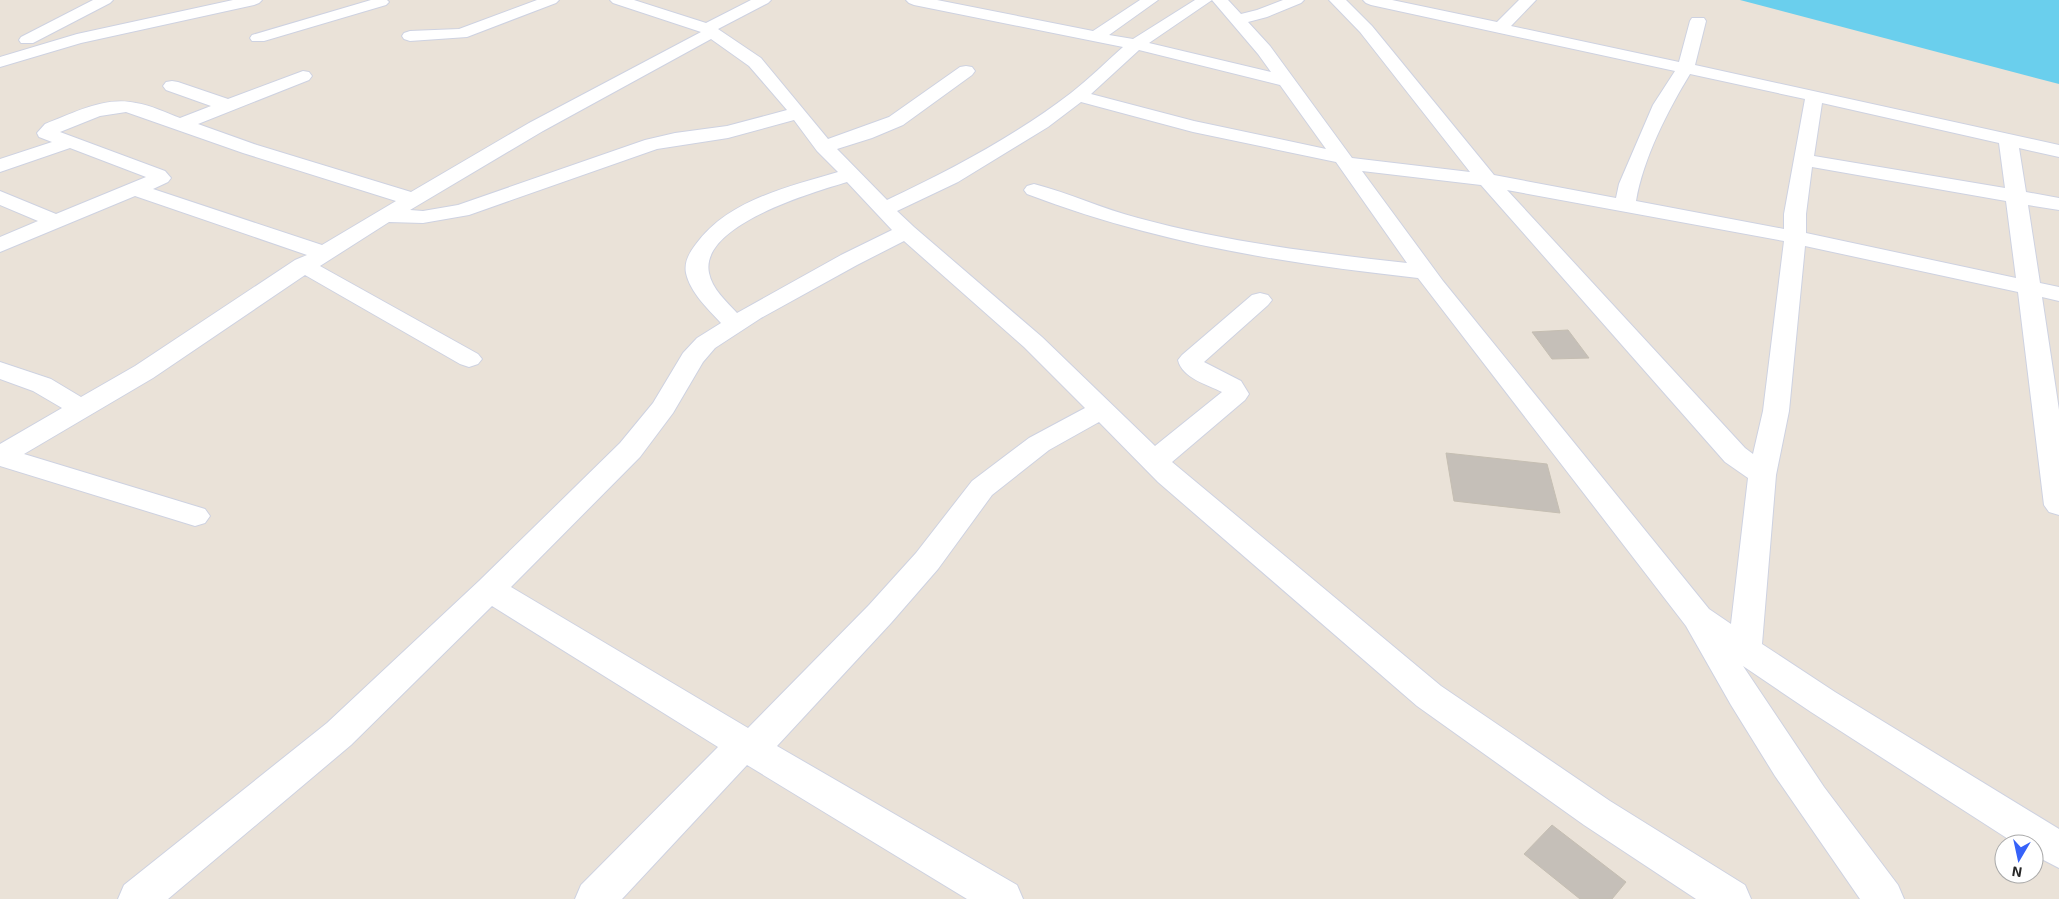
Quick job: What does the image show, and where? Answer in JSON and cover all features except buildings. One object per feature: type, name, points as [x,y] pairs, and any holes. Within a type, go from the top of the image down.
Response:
[{"type":"street","points":[[0,54],[105,0]]},
{"type":"street","points":[[124,27],[141,16],[183,0]]},
{"type":"street","points":[[410,36],[461,34],[551,0]]},
{"type":"street","points":[[0,456],[144,372],[303,265],[384,216],[536,127],[763,0]]},
{"type":"street","points":[[914,0],[1135,45],[1286,81]]},
{"type":"street","points":[[1095,37],[1150,0]]},
{"type":"street","points":[[884,209],[951,178],[1041,123],[1078,96],[1135,45],[1205,0]]},
{"type":"street","points":[[1229,9],[1261,14],[1296,0]]},
{"type":"street","points":[[1337,0],[1366,29],[1487,180],[1735,455],[1762,475]]},
{"type":"street","points":[[1371,0],[2059,151]]},
{"type":"street","points":[[1500,28],[1528,0]]},
{"type":"street","points":[[631,1],[709,31],[755,62],[824,147],[906,232],[1033,342],[1154,462],[1429,696],[1597,813],[1731,899]]},
{"type":"street","points":[[0,62],[124,27],[258,2]]},
{"type":"street","points":[[258,38],[381,2]]},
{"type":"street","points":[[1229,9],[1286,81],[1435,286],[1698,618],[1732,680],[1789,767],[1884,899]]},
{"type":"street","points":[[279,17],[294,28]]},
{"type":"street","points":[[1625,205],[1630,184],[1662,105],[1686,68],[1698,21]]},
{"type":"street","points":[[824,147],[865,134],[896,121],[966,71]]},
{"type":"street","points":[[181,124],[303,76]]},
{"type":"street","points":[[172,86],[227,105]]},
{"type":"street","points":[[1078,96],[1192,126],[1344,160],[1487,180],[1625,205],[1795,237],[2059,294]]},
{"type":"street","points":[[1745,650],[1762,475],[1776,411],[1795,237],[1795,214],[1814,96]]},
{"type":"street","points":[[0,245],[158,180],[160,176],[46,132],[114,107],[130,107],[250,149],[413,199]]},
{"type":"street","points":[[384,216],[423,217],[462,212],[652,144],[728,132],[798,113]]},
{"type":"street","points":[[2008,139],[2059,505]]},
{"type":"street","points":[[0,166],[70,142]]},
{"type":"street","points":[[1804,160],[2059,204]]},
{"type":"street","points":[[735,324],[708,294],[699,279],[696,264],[704,247],[720,230],[750,209],[768,200],[851,174]]},
{"type":"street","points":[[136,190],[324,253]]},
{"type":"street","points":[[1034,190],[1090,211],[1235,246],[1332,262],[1426,272]]},
{"type":"street","points":[[0,197],[57,222]]},
{"type":"street","points":[[138,899],[339,734],[490,589],[595,482],[630,450],[664,407],[692,358],[706,343],[735,324],[849,260],[906,232]]},
{"type":"street","points":[[303,265],[469,359]]},
{"type":"street","points":[[1154,462],[1236,394],[1232,387],[1195,368],[1191,360],[1260,300]]},
{"type":"street","points":[[0,370],[42,385],[82,409]]},
{"type":"street","points":[[595,899],[880,614],[927,561],[982,488],[1039,444],[1101,410]]},
{"type":"street","points":[[0,456],[195,516]]},
{"type":"street","points":[[490,589],[747,747],[1003,899]]},
{"type":"street","points":[[1698,618],[1823,702],[2059,850]]},
{"type":"water","points":[[1740,0],[2059,0],[2059,84]]}]
